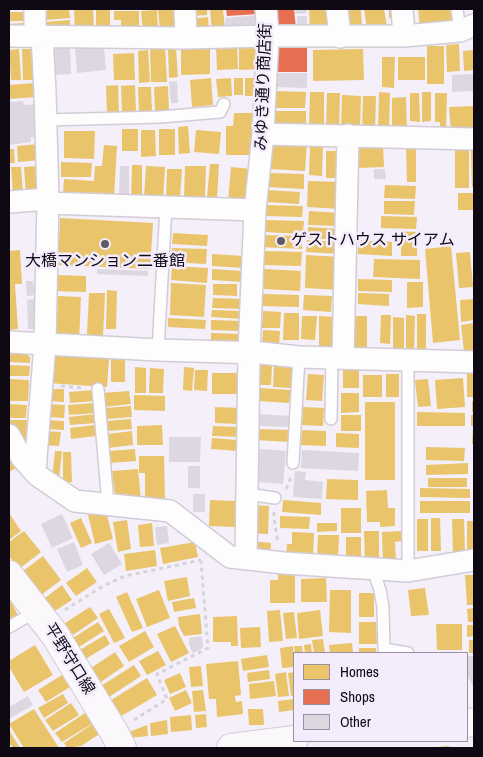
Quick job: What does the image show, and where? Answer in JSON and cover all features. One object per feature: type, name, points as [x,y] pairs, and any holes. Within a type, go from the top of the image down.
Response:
[{"type":"main road","name":"平野守口線","points":[[9,575],[55,635],[118,740]]},
{"type":"main road","points":[[231,748],[293,740]]},
{"type":"street","points":[[35,9],[46,120],[48,201],[45,344],[35,471]]},
{"type":"street","points":[[184,9],[186,38]]},
{"type":"street","name":"みゆき通り商店街","points":[[238,558],[247,494],[249,353],[255,210],[263,134],[268,36],[266,9]]},
{"type":"street","points":[[337,9],[340,37]]},
{"type":"street","points":[[402,9],[404,36]]},
{"type":"street","points":[[9,36],[186,38],[404,36],[467,28]]},
{"type":"street","points":[[263,134],[474,138]]},
{"type":"street","points":[[338,358],[348,136]]},
{"type":"street","points":[[9,202],[48,201],[255,210]]},
{"type":"street","points":[[9,342],[299,357],[474,362]]},
{"type":"street","points":[[9,435],[22,458],[37,475],[74,501],[170,511],[238,558],[408,571],[474,560]]},
{"type":"lane","points":[[458,9],[467,28]]},
{"type":"lane","points":[[46,120],[160,117],[220,112],[224,104]]},
{"type":"lane","points":[[158,350],[166,207]]},
{"type":"lane","points":[[293,463],[299,357]]},
{"type":"lane","points":[[331,419],[338,358]]},
{"type":"lane","points":[[408,360],[408,571]]},
{"type":"lane","points":[[98,389],[108,504]]},
{"type":"lane","points":[[247,494],[274,498]]},
{"type":"lane","points":[[373,569],[383,607],[384,649],[402,652]]},
{"type":"lane","points":[[9,627],[41,617]]},
{"type":"path","points":[[42,384],[98,389]]},
{"type":"path","points":[[41,617],[125,576],[201,560],[238,558]]},
{"type":"path","points":[[118,740],[167,699],[157,674],[208,648],[201,560]]},
{"type":"building: Homes","points":[[44,9],[69,9],[70,18],[45,20]]},
{"type":"building: Homes","points":[[74,9],[93,9],[94,30],[75,31]]},
{"type":"building: Homes","points":[[96,9],[110,9],[110,30],[96,30]]},
{"type":"building: Homes","points":[[158,9],[173,9],[175,30],[160,31]]},
{"type":"building: Homes","points":[[190,9],[207,9],[207,15],[190,16]]},
{"type":"building: Homes","points":[[210,9],[223,9],[225,30],[212,31]]},
{"type":"building: Homes","points":[[309,9],[332,9],[333,28],[310,30]]},
{"type":"building: Homes","points":[[346,9],[361,9],[362,30],[348,31]]},
{"type":"building: Homes","points":[[364,9],[384,9],[387,27],[367,29]]},
{"type":"building: Homes","points":[[389,9],[400,9],[401,18],[389,18]]},
{"type":"building: Homes","points":[[418,9],[451,9],[453,24],[420,27]]},
{"type":"building: Homes","points":[[157,10],[158,32],[143,33],[141,11]]},
{"type":"building: Homes","points":[[114,11],[139,11],[139,32],[121,32],[121,20],[114,20]]},
{"type":"building: Homes","points":[[9,12],[25,12],[26,21],[9,21]]},
{"type":"building: Homes","points":[[208,17],[209,34],[191,31],[190,19]]},
{"type":"building: Homes","points":[[70,20],[70,30],[45,32],[44,22]]},
{"type":"building: Homes","points":[[25,23],[25,29],[9,34],[9,24]]},
{"type":"building: Homes","points":[[459,44],[460,71],[447,72],[446,45]]},
{"type":"building: Homes","points":[[239,45],[258,45],[259,69],[239,70]]},
{"type":"building: Homes","points":[[216,46],[237,46],[238,69],[217,70]]},
{"type":"building: Homes","points":[[427,46],[444,46],[444,84],[427,84]]},
{"type":"building: Homes","points":[[150,47],[165,47],[167,82],[151,82]]},
{"type":"building: Homes","points":[[176,48],[178,77],[169,78],[168,49]]},
{"type":"building: Homes","points":[[181,48],[210,48],[210,74],[181,75]]},
{"type":"building: Homes","points":[[19,49],[21,80],[11,80],[9,50]]},
{"type":"building: Homes","points":[[22,49],[33,49],[35,80],[23,80]]},
{"type":"building: Homes","points":[[363,49],[364,80],[313,81],[313,50]]},
{"type":"building: Homes","points":[[148,50],[150,82],[139,83],[138,51]]},
{"type":"building: Homes","points":[[474,50],[474,70],[464,71],[463,51]]},
{"type":"building: Homes","points":[[134,53],[135,80],[114,80],[113,54]]},
{"type":"building: Homes","points":[[382,57],[395,57],[394,88],[382,87]]},
{"type":"building: Homes","points":[[398,57],[425,57],[425,80],[398,80]]},
{"type":"building: Homes","points":[[211,78],[213,105],[192,107],[190,80]]},
{"type":"building: Homes","points":[[231,78],[232,96],[218,97],[216,79]]},
{"type":"building: Homes","points":[[234,78],[243,78],[243,95],[234,95]]},
{"type":"building: Homes","points":[[245,78],[255,78],[255,96],[245,96]]},
{"type":"building: Homes","points":[[35,83],[36,97],[9,99],[9,85]]},
{"type":"building: Homes","points":[[118,85],[119,112],[107,113],[106,86]]},
{"type":"building: Homes","points":[[135,85],[136,112],[122,113],[121,86]]},
{"type":"building: Homes","points":[[168,86],[169,110],[155,111],[154,87]]},
{"type":"building: Homes","points":[[138,87],[151,87],[152,111],[139,112]]},
{"type":"building: Homes","points":[[274,91],[306,92],[305,108],[274,108]]},
{"type":"building: Homes","points":[[310,92],[324,92],[324,129],[309,129]]},
{"type":"building: Homes","points":[[379,92],[390,93],[389,131],[378,131]]},
{"type":"building: Homes","points":[[422,92],[431,92],[431,121],[422,122]]},
{"type":"building: Homes","points":[[327,93],[340,93],[339,129],[326,129]]},
{"type":"building: Homes","points":[[410,93],[419,93],[420,122],[410,121]]},
{"type":"building: Homes","points":[[435,93],[447,93],[446,131],[440,130],[440,122],[435,122]]},
{"type":"building: Homes","points":[[342,95],[361,96],[360,130],[341,129]]},
{"type":"building: Homes","points":[[363,96],[376,96],[375,130],[362,130]]},
{"type":"building: Homes","points":[[406,97],[407,130],[392,130],[392,98]]},
{"type":"building: Homes","points":[[474,106],[474,131],[451,132],[449,107]]},
{"type":"building: Homes","points":[[274,111],[306,111],[306,125],[273,125]]},
{"type":"building: Homes","points":[[234,113],[252,113],[251,155],[226,155],[226,126],[233,126]]},
{"type":"building: Homes","points":[[188,126],[190,153],[179,154],[178,127]]},
{"type":"building: Homes","points":[[122,129],[138,129],[138,151],[122,151]]},
{"type":"building: Homes","points":[[159,129],[175,129],[175,155],[159,155]]},
{"type":"building: Homes","points":[[141,130],[155,130],[156,156],[141,157]]},
{"type":"building: Homes","points":[[196,130],[221,132],[219,154],[194,152]]},
{"type":"building: Homes","points":[[64,131],[95,131],[94,159],[64,158]]},
{"type":"building: Homes","points":[[271,141],[307,143],[305,171],[270,169]]},
{"type":"building: Homes","points":[[40,144],[41,160],[18,162],[17,146]]},
{"type":"building: Homes","points":[[383,144],[384,167],[358,168],[357,145]]},
{"type":"building: Homes","points":[[104,145],[117,146],[114,197],[63,194],[64,179],[94,181],[95,166],[102,166]]},
{"type":"building: Homes","points":[[310,146],[323,146],[322,176],[309,175]]},
{"type":"building: Homes","points":[[406,147],[416,147],[416,182],[407,182]]},
{"type":"building: Homes","points":[[9,149],[14,149],[15,163],[9,163]]},
{"type":"building: Homes","points":[[469,149],[469,188],[455,188],[455,150]]},
{"type":"building: Homes","points":[[326,151],[340,151],[340,178],[326,178]]},
{"type":"building: Homes","points":[[471,151],[474,151],[474,187],[472,187]]},
{"type":"building: Homes","points":[[61,162],[92,163],[91,177],[61,177]]},
{"type":"building: Homes","points":[[210,164],[219,164],[217,199],[207,198]]},
{"type":"building: Homes","points":[[132,165],[142,165],[142,199],[131,199]]},
{"type":"building: Homes","points":[[38,166],[39,189],[26,195],[24,167]]},
{"type":"building: Homes","points":[[146,166],[165,167],[163,199],[144,198]]},
{"type":"building: Homes","points":[[185,166],[206,166],[205,198],[184,197]]},
{"type":"building: Homes","points":[[11,167],[21,167],[23,194],[13,195]]},
{"type":"building: Homes","points":[[231,167],[250,169],[248,203],[228,202]]},
{"type":"building: Homes","points":[[167,169],[182,169],[180,199],[166,199]]},
{"type":"building: Homes","points":[[269,173],[304,174],[304,189],[268,187]]},
{"type":"building: Homes","points":[[308,181],[342,182],[341,209],[307,207]]},
{"type":"building: Homes","points":[[385,185],[416,186],[415,199],[384,198]]},
{"type":"building: Homes","points":[[266,190],[300,192],[299,204],[266,202]]},
{"type":"building: Homes","points":[[458,193],[474,193],[474,210],[458,210]]},
{"type":"building: Homes","points":[[384,201],[415,201],[414,215],[384,214]]},
{"type":"building: Homes","points":[[265,205],[303,206],[302,217],[264,216]]},
{"type":"building: Homes","points":[[309,211],[341,213],[341,226],[308,225]]},
{"type":"building: Homes","points":[[381,216],[417,217],[416,229],[381,228]]},
{"type":"building: Homes","name":"大橋マンション二番館","points":[[60,218],[153,223],[150,269],[58,265]]},
{"type":"building: Homes","points":[[265,220],[304,221],[303,234],[264,232]]},
{"type":"building: Homes","points":[[308,227],[341,229],[340,240],[307,238]]},
{"type":"building: Homes","points":[[393,231],[417,232],[417,256],[401,256],[401,241],[393,240]]},
{"type":"building: Homes","points":[[173,233],[208,235],[207,246],[172,244]]},
{"type":"building: Homes","points":[[262,235],[302,236],[302,249],[262,247]]},
{"type":"building: Homes","points":[[307,240],[340,242],[340,254],[306,252]]},
{"type":"building: Homes","points":[[358,240],[392,242],[392,256],[358,254]]},
{"type":"building: Homes","points":[[451,246],[460,340],[433,343],[425,249]]},
{"type":"building: Homes","points":[[172,248],[207,249],[206,264],[171,262]]},
{"type":"building: Homes","points":[[20,250],[22,284],[15,284],[18,329],[9,330],[9,251]]},
{"type":"building: Homes","points":[[264,251],[302,252],[301,266],[263,265]]},
{"type":"building: Homes","points":[[470,252],[473,287],[459,288],[456,253]]},
{"type":"building: Homes","points":[[212,254],[244,256],[243,268],[212,266]]},
{"type":"building: Homes","points":[[306,255],[340,257],[338,290],[305,288]]},
{"type":"building: Homes","points":[[374,259],[420,260],[420,279],[373,277]]},
{"type":"building: Homes","points":[[172,266],[208,268],[207,283],[171,280]]},
{"type":"building: Homes","points":[[212,269],[243,271],[242,282],[212,280]]},
{"type":"building: Homes","points":[[264,269],[301,271],[300,291],[264,289]]},
{"type":"building: Homes","points":[[57,275],[86,276],[86,292],[56,291]]},
{"type":"building: Homes","points":[[358,279],[392,280],[392,292],[358,291]]},
{"type":"building: Homes","points":[[407,282],[423,282],[423,307],[407,308]]},
{"type":"building: Homes","points":[[171,283],[206,285],[204,317],[170,315]]},
{"type":"building: Homes","points":[[213,284],[237,284],[237,296],[213,295]]},
{"type":"building: Homes","points":[[107,290],[117,291],[116,329],[106,329]]},
{"type":"building: Homes","points":[[89,293],[105,293],[103,336],[87,335]]},
{"type":"building: Homes","points":[[358,293],[389,294],[389,306],[358,304]]},
{"type":"building: Homes","points":[[262,294],[299,295],[299,307],[261,306]]},
{"type":"building: Homes","points":[[304,295],[332,296],[331,312],[303,310]]},
{"type":"building: Homes","points":[[58,296],[81,297],[79,341],[56,340]]},
{"type":"building: Homes","points":[[213,298],[244,299],[244,309],[212,308]]},
{"type":"building: Homes","points":[[474,299],[474,320],[461,322],[460,300]]},
{"type":"building: Homes","points":[[212,310],[243,311],[243,319],[211,317]]},
{"type":"building: Homes","points":[[263,311],[281,312],[280,328],[262,328]]},
{"type":"building: Homes","points":[[284,313],[299,313],[299,340],[283,340]]},
{"type":"building: Homes","points":[[417,314],[426,314],[426,350],[417,350]]},
{"type":"building: Homes","points":[[381,315],[391,315],[390,344],[380,343]]},
{"type":"building: Homes","points":[[406,315],[415,316],[414,350],[406,350]]},
{"type":"building: Homes","points":[[302,316],[317,316],[315,340],[301,339]]},
{"type":"building: Homes","points":[[319,316],[337,317],[336,347],[319,346]]},
{"type":"building: Homes","points":[[355,316],[367,316],[367,347],[354,347]]},
{"type":"building: Homes","points":[[393,317],[404,318],[404,349],[393,349]]},
{"type":"building: Homes","points":[[168,318],[206,320],[205,329],[168,327]]},
{"type":"building: Homes","points":[[211,320],[241,321],[241,331],[211,330]]},
{"type":"building: Homes","points":[[474,323],[474,351],[464,352],[461,325]]},
{"type":"building: Homes","points":[[263,330],[280,331],[279,346],[262,345]]},
{"type":"building: Homes","points":[[211,333],[241,334],[240,347],[211,345]]},
{"type":"building: Homes","points":[[9,352],[24,353],[30,357],[30,363],[9,362]]},
{"type":"building: Homes","points":[[54,354],[109,358],[107,387],[48,383]]},
{"type":"building: Homes","points":[[111,359],[125,360],[125,382],[111,382]]},
{"type":"building: Homes","points":[[256,364],[272,365],[271,385],[254,385]]},
{"type":"building: Homes","points":[[9,365],[30,366],[29,376],[9,376]]},
{"type":"building: Homes","points":[[274,365],[293,366],[291,388],[273,387]]},
{"type":"building: Homes","points":[[135,367],[146,368],[146,393],[135,393]]},
{"type":"building: Homes","points":[[184,367],[194,368],[192,391],[183,390]]},
{"type":"building: Homes","points":[[150,368],[164,369],[163,393],[149,393]]},
{"type":"building: Homes","points":[[195,370],[208,370],[207,391],[194,390]]},
{"type":"building: Homes","points":[[343,370],[359,370],[359,388],[343,388]]},
{"type":"building: Homes","points":[[467,371],[474,371],[474,397],[467,397]]},
{"type":"building: Homes","points":[[212,373],[239,373],[239,394],[212,394]]},
{"type":"building: Homes","points":[[308,374],[324,375],[322,401],[306,400]]},
{"type":"building: Homes","points":[[386,374],[399,374],[399,397],[386,397]]},
{"type":"building: Homes","points":[[363,375],[382,375],[382,397],[363,397]]},
{"type":"building: Homes","points":[[463,378],[465,407],[437,409],[435,380]]},
{"type":"building: Homes","points":[[9,379],[29,380],[28,401],[9,401]]},
{"type":"building: Homes","points":[[428,379],[431,406],[418,407],[415,380]]},
{"type":"building: Homes","points":[[259,388],[291,390],[289,403],[258,401]]},
{"type":"building: Homes","points":[[48,389],[64,389],[64,402],[47,401]]},
{"type":"building: Homes","points":[[94,390],[95,401],[70,403],[69,392]]},
{"type":"building: Homes","points":[[129,391],[131,404],[103,407],[102,393]]},
{"type":"building: Homes","points":[[341,393],[359,393],[359,412],[341,413]]},
{"type":"building: Homes","points":[[134,395],[165,396],[165,411],[134,410]]},
{"type":"building: Homes","points":[[472,401],[474,401],[474,412],[472,412]]},
{"type":"building: Homes","points":[[365,402],[395,402],[395,480],[365,480]]},
{"type":"building: Homes","points":[[94,403],[95,413],[69,415],[68,405]]},
{"type":"building: Homes","points":[[9,404],[27,405],[26,418],[9,418]]},
{"type":"building: Homes","points":[[48,404],[65,405],[64,418],[47,417]]},
{"type":"building: Homes","points":[[131,406],[132,417],[106,419],[105,408]]},
{"type":"building: Homes","points":[[215,407],[240,408],[239,424],[215,423]]},
{"type":"building: Homes","points":[[303,407],[324,408],[323,426],[302,425]]},
{"type":"building: Homes","points":[[417,412],[465,413],[465,426],[417,426]]},
{"type":"building: Homes","points":[[95,414],[96,423],[70,425],[69,417]]},
{"type":"building: Homes","points":[[341,415],[361,415],[361,431],[341,431]]},
{"type":"building: Homes","points":[[471,415],[474,415],[474,426],[471,426]]},
{"type":"building: Homes","points":[[131,419],[132,429],[107,431],[106,421]]},
{"type":"building: Homes","points":[[9,420],[27,420],[26,440],[16,440]]},
{"type":"building: Homes","points":[[46,420],[64,421],[64,430],[45,429]]},
{"type":"building: Homes","points":[[95,425],[96,436],[71,439],[70,428]]},
{"type":"building: Homes","points":[[162,425],[163,445],[137,445],[137,426]]},
{"type":"building: Homes","points":[[213,426],[239,427],[238,437],[212,436]]},
{"type":"building: Homes","points":[[257,429],[289,430],[289,442],[256,440]]},
{"type":"building: Homes","points":[[473,429],[474,444],[472,444]]},
{"type":"building: Homes","points":[[302,430],[326,431],[326,446],[301,445]]},
{"type":"building: Homes","points":[[44,431],[61,432],[59,446],[43,445]]},
{"type":"building: Homes","points":[[132,431],[133,445],[108,448],[107,434]]},
{"type":"building: Homes","points":[[336,433],[359,434],[359,448],[336,447]]},
{"type":"building: Homes","points":[[212,438],[238,440],[238,451],[211,449]]},
{"type":"building: Homes","points":[[426,447],[465,448],[464,461],[426,460]]},
{"type":"building: Homes","points":[[135,449],[136,461],[109,463],[109,451]]},
{"type":"building: Homes","points":[[55,451],[62,451],[59,479],[52,479]]},
{"type":"building: Homes","points":[[63,452],[71,452],[72,482],[63,482]]},
{"type":"building: Homes","points":[[139,456],[164,456],[165,503],[145,503],[145,473],[139,473]]},
{"type":"building: Homes","points":[[9,457],[16,468],[9,472]]},
{"type":"building: Homes","points":[[468,463],[468,474],[426,475],[426,465]]},
{"type":"building: Homes","points":[[138,469],[141,501],[128,502],[127,494],[115,495],[112,471]]},
{"type":"building: Homes","points":[[428,478],[467,478],[467,487],[428,487]]},
{"type":"building: Homes","points":[[327,479],[358,480],[358,500],[326,499]]},
{"type":"building: Homes","points":[[420,488],[470,489],[470,498],[420,497]]},
{"type":"building: Homes","points":[[387,490],[388,508],[395,508],[395,526],[380,527],[380,522],[367,522],[366,491]]},
{"type":"building: Homes","points":[[210,500],[236,501],[235,527],[209,526]]},
{"type":"building: Homes","points":[[283,500],[321,503],[321,515],[282,512]]},
{"type":"building: Homes","points":[[420,501],[470,501],[470,513],[420,513]]},
{"type":"building: Homes","points":[[252,505],[269,506],[268,534],[251,533]]},
{"type":"building: Homes","points":[[341,508],[361,508],[361,533],[341,533]]},
{"type":"building: Homes","points":[[106,511],[113,539],[95,544],[88,515]]},
{"type":"building: Homes","points":[[9,513],[21,531],[9,540]]},
{"type":"building: Homes","points":[[280,516],[310,517],[309,529],[280,528]]},
{"type":"building: Homes","points":[[81,518],[92,543],[81,548],[70,523]]},
{"type":"building: Homes","points":[[431,518],[440,518],[441,551],[431,551]]},
{"type":"building: Homes","points":[[417,519],[428,519],[428,551],[417,551]]},
{"type":"building: Homes","points":[[452,519],[464,519],[465,553],[453,553]]},
{"type":"building: Homes","points":[[127,520],[131,549],[118,552],[113,522]]},
{"type":"building: Homes","points":[[467,521],[474,521],[474,552],[467,552]]},
{"type":"building: Homes","points":[[152,523],[154,546],[140,547],[138,525]]},
{"type":"building: Homes","points":[[317,523],[337,523],[337,531],[317,532]]},
{"type":"building: Homes","points":[[24,531],[41,552],[19,569],[9,556],[9,542]]},
{"type":"building: Homes","points":[[364,531],[379,531],[379,560],[365,560]]},
{"type":"building: Homes","points":[[403,531],[403,541],[395,542],[396,562],[383,562],[382,532]]},
{"type":"building: Homes","points":[[292,532],[314,533],[313,560],[286,559],[287,544],[292,544]]},
{"type":"building: Homes","points":[[318,535],[339,535],[338,557],[317,556]]},
{"type":"building: Homes","points":[[346,537],[361,537],[361,557],[346,557]]},
{"type":"building: Homes","points":[[250,541],[271,543],[270,557],[249,555]]},
{"type":"building: Homes","points":[[195,542],[198,557],[163,564],[160,548]]},
{"type":"building: Homes","points":[[155,550],[157,566],[126,571],[124,554]]},
{"type":"building: Homes","points":[[43,556],[61,580],[37,598],[19,574]]},
{"type":"building: Homes","points":[[87,568],[97,582],[76,596],[66,583]]},
{"type":"building: Homes","points":[[295,572],[295,603],[270,603],[270,580],[278,580],[278,573]]},
{"type":"building: Homes","points":[[465,575],[474,575],[474,605],[467,605]]},
{"type":"building: Homes","points":[[187,577],[190,596],[168,601],[164,581]]},
{"type":"building: Homes","points":[[326,578],[327,602],[301,602],[301,579]]},
{"type":"building: Homes","points":[[62,585],[72,600],[50,614],[41,601]]},
{"type":"building: Homes","points":[[425,588],[429,615],[411,616],[408,590]]},
{"type":"building: Homes","points":[[159,590],[170,618],[147,627],[136,599]]},
{"type":"building: Homes","points":[[330,590],[351,590],[351,633],[329,632]]},
{"type":"building: Homes","points":[[127,592],[143,628],[132,632],[116,597]]},
{"type":"building: Homes","points":[[359,593],[374,593],[374,617],[359,617]]},
{"type":"building: Homes","points":[[9,598],[18,615],[9,621]]},
{"type":"building: Homes","points":[[194,598],[196,608],[174,612],[172,602]]},
{"type":"building: Homes","points":[[90,607],[98,618],[73,635],[65,623]]},
{"type":"building: Homes","points":[[474,608],[474,622],[468,622],[467,609]]},
{"type":"building: Homes","points":[[109,609],[125,638],[114,643],[99,614]]},
{"type":"building: Homes","points":[[280,610],[283,641],[269,642],[267,611]]},
{"type":"building: Homes","points":[[320,610],[323,636],[299,639],[297,613]]},
{"type":"building: Homes","points":[[294,612],[297,638],[286,639],[283,613]]},
{"type":"building: Homes","points":[[200,614],[202,634],[184,636],[179,626],[178,617]]},
{"type":"building: Homes","points":[[237,616],[238,646],[231,646],[231,642],[213,642],[213,617]]},
{"type":"building: Homes","points":[[98,622],[104,631],[79,647],[73,638]]},
{"type":"building: Homes","points":[[359,622],[376,622],[377,644],[359,644]]},
{"type":"building: Homes","points":[[436,624],[462,624],[462,650],[437,650]]},
{"type":"building: Homes","points":[[467,625],[474,625],[474,636],[467,637]]},
{"type":"building: Homes","points":[[175,626],[189,653],[171,662],[157,634]]},
{"type":"building: Homes","points":[[260,627],[261,647],[241,648],[240,628]]},
{"type":"building: Homes","points":[[145,631],[154,647],[129,662],[119,646]]},
{"type":"building: Homes","points":[[105,635],[110,644],[84,660],[78,651]]},
{"type":"building: Homes","points":[[323,639],[325,652],[314,652],[312,640]]},
{"type":"building: Homes","points":[[469,640],[474,640],[474,653],[469,653]]},
{"type":"building: Homes","points":[[352,643],[353,652],[330,652],[329,645]]},
{"type":"building: Homes","points":[[311,644],[312,652],[305,652],[304,645]]},
{"type":"building: Homes","points":[[35,645],[53,675],[24,692],[9,667],[9,661]]},
{"type":"building: Homes","points":[[293,646],[293,667],[282,668],[280,648]]},
{"type":"building: Homes","points":[[294,646],[302,646],[303,652],[295,652]]},
{"type":"building: Homes","points":[[359,648],[376,648],[376,652],[359,652]]},
{"type":"building: Homes","points":[[158,651],[166,665],[147,675],[139,661]]},
{"type":"building: Homes","points":[[115,652],[124,666],[98,684],[88,670]]},
{"type":"building: Homes","points":[[267,655],[269,667],[243,671],[241,659]]},
{"type":"building: Homes","points":[[238,661],[241,695],[235,696],[236,702],[242,701],[243,714],[217,717],[216,699],[209,699],[206,664]]},
{"type":"building: Homes","points":[[134,665],[141,676],[109,697],[101,686]]},
{"type":"building: Homes","points":[[201,666],[203,686],[191,687],[189,667]]},
{"type":"building: Homes","points":[[269,670],[270,679],[248,682],[247,673]]},
{"type":"building: Homes","points":[[286,672],[289,696],[278,697],[275,674]]},
{"type":"building: Homes","points":[[293,672],[293,695],[291,696],[288,673]]},
{"type":"building: Homes","points":[[180,673],[186,687],[170,694],[164,680]]},
{"type":"building: Homes","points":[[62,675],[70,687],[46,702],[38,690]]},
{"type":"building: Homes","points":[[147,678],[157,695],[118,718],[108,702]]},
{"type":"building: Homes","points":[[274,681],[276,696],[250,699],[249,684]]},
{"type":"building: Homes","points":[[186,690],[192,703],[175,711],[169,698]]},
{"type":"building: Homes","points":[[203,690],[206,711],[194,712],[192,691]]},
{"type":"building: Homes","points":[[63,694],[68,703],[44,718],[38,708]]},
{"type":"building: Homes","points":[[293,699],[293,710],[279,712],[278,701]]},
{"type":"building: Homes","points":[[71,703],[79,715],[53,731],[45,720]]},
{"type":"building: Homes","points":[[34,709],[59,748],[24,748],[9,724]]},
{"type":"building: Homes","points":[[248,709],[263,709],[264,725],[249,725]]},
{"type":"building: Homes","points":[[88,711],[95,722],[62,742],[55,733]]},
{"type":"building: Homes","points":[[206,714],[207,727],[196,728],[195,715]]},
{"type":"building: Homes","points":[[191,715],[192,730],[171,732],[170,717]]},
{"type":"building: Homes","points":[[167,720],[168,734],[151,736],[150,723]]},
{"type":"building: Homes","points":[[94,723],[101,733],[81,746],[67,748],[64,743]]},
{"type":"building: Homes","points":[[147,725],[148,736],[130,738],[129,732]]},
{"type":"building: Homes","points":[[9,730],[20,748],[13,748],[9,742]]},
{"type":"building: Homes","points":[[449,746],[450,748],[436,747]]},
{"type":"building: Shops","points":[[226,9],[258,9],[258,14],[227,16]]},
{"type":"building: Shops","points":[[274,9],[294,9],[296,29],[276,31]]},
{"type":"building: Shops","points":[[275,48],[307,48],[307,72],[275,72]]},
{"type":"building: Other","points":[[295,9],[306,9],[307,13],[295,14]]},
{"type":"building: Other","points":[[258,15],[259,27],[226,30],[225,18]]},
{"type":"building: Other","points":[[297,16],[307,16],[307,31],[297,31]]},
{"type":"building: Other","points":[[104,46],[106,70],[77,73],[75,48]]},
{"type":"building: Other","points":[[70,47],[71,74],[51,75],[50,49]]},
{"type":"building: Other","points":[[274,73],[307,73],[307,88],[274,87]]},
{"type":"building: Other","points":[[474,74],[474,91],[452,92],[452,75]]},
{"type":"building: Other","points":[[177,81],[178,103],[171,103],[169,82]]},
{"type":"building: Other","points":[[23,101],[24,105],[37,104],[40,136],[31,137],[31,142],[9,145],[9,102]]},
{"type":"building: Other","points":[[120,166],[129,166],[129,196],[119,196]]},
{"type":"building: Other","points":[[374,169],[385,169],[386,179],[374,179]]},
{"type":"building: Other","points":[[97,269],[148,271],[148,276],[97,274]]},
{"type":"building: Other","points":[[26,281],[33,281],[35,295],[27,296]]},
{"type":"building: Other","points":[[34,299],[35,329],[28,329],[27,300]]},
{"type":"building: Other","points":[[258,414],[290,416],[290,427],[258,426]]},
{"type":"building: Other","points":[[169,437],[201,437],[200,462],[169,462]]},
{"type":"building: Other","points":[[260,449],[286,451],[283,484],[257,482]]},
{"type":"building: Other","points":[[302,450],[359,453],[358,471],[301,468]]},
{"type":"building: Other","points":[[188,466],[200,466],[200,488],[188,488]]},
{"type":"building: Other","points":[[295,471],[306,472],[305,480],[323,482],[322,499],[293,497]]},
{"type":"building: Other","points":[[193,494],[205,494],[205,512],[193,512]]},
{"type":"building: Other","points":[[62,514],[73,538],[52,548],[41,524]]},
{"type":"building: Other","points":[[167,526],[169,543],[157,545],[155,527]]},
{"type":"building: Other","points":[[74,542],[83,565],[67,572],[57,549]]},
{"type":"building: Other","points":[[109,543],[122,564],[104,575],[91,554]]},
{"type":"building: Other","points":[[202,636],[203,648],[193,653],[189,645],[189,638]]},
{"type":"building: Other","points":[[468,656],[474,656],[474,689],[468,676]]},
{"type":"building: Other","points":[[28,696],[33,705],[9,719],[9,707]]},
{"type":"place","name":"ゲストハウス サイアム","points":[[281,241]]},
{"type":"place","name":"大橋マンション二番館","points":[[105,244]]}]
